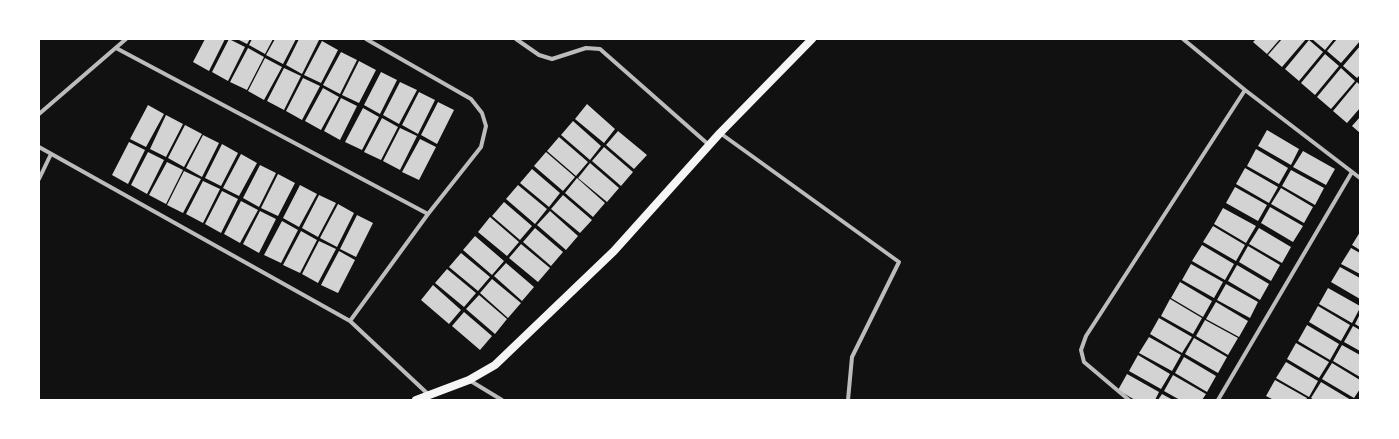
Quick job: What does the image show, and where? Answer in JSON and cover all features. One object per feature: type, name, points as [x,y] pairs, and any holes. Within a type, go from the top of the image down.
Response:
[{"type":"main road","points":[[416,400],[469,380],[495,365],[614,251],[720,133],[812,39]]},
{"type":"street","points":[[39,114],[126,39]]},
{"type":"street","points":[[350,321],[428,214],[481,147],[486,126],[482,113],[471,99],[366,39]]},
{"type":"street","points":[[516,39],[539,55],[552,59],[586,48],[600,48],[709,145]]},
{"type":"street","points":[[1183,39],[1245,90],[1360,178]]},
{"type":"street","points":[[116,48],[428,214]]},
{"type":"street","points":[[1129,400],[1084,362],[1081,350],[1086,336],[1245,90]]},
{"type":"street","points":[[720,133],[899,262],[852,357],[848,400]]},
{"type":"street","points":[[39,148],[350,321],[429,395]]},
{"type":"street","points":[[39,179],[51,154]]},
{"type":"street","points":[[1218,400],[1352,172]]},
{"type":"street","points":[[469,380],[502,400]]},
{"type":"building","points":[[205,39],[225,39],[209,71],[193,62]]},
{"type":"building","points":[[229,39],[245,47],[228,81],[212,72]]},
{"type":"building","points":[[237,39],[250,39],[247,44]]},
{"type":"building","points":[[252,39],[273,39],[265,54],[249,45]]},
{"type":"building","points":[[275,39],[296,39],[283,64],[266,55]]},
{"type":"building","points":[[299,39],[319,40],[302,74],[286,65]]},
{"type":"building","points":[[1256,39],[1280,39],[1267,54],[1253,42]]},
{"type":"building","points":[[1282,39],[1306,39],[1282,67],[1268,55]]},
{"type":"building","points":[[1312,39],[1334,39],[1325,50]]},
{"type":"building","points":[[1337,39],[1360,39],[1360,41],[1341,63],[1327,51]]},
{"type":"building","points":[[1309,40],[1323,52],[1299,81],[1285,69]]},
{"type":"building","points":[[322,41],[338,50],[321,83],[304,75]]},
{"type":"building","points":[[1360,46],[1360,75],[1357,78],[1343,66]]},
{"type":"building","points":[[248,48],[264,57],[247,90],[230,82]]},
{"type":"building","points":[[341,52],[357,60],[340,94],[323,85]]},
{"type":"building","points":[[1325,54],[1339,66],[1315,95],[1301,83]]},
{"type":"building","points":[[265,58],[282,67],[264,100],[248,91]]},
{"type":"building","points":[[359,61],[376,70],[359,103],[342,95]]},
{"type":"building","points":[[284,68],[301,76],[284,110],[267,101]]},
{"type":"building","points":[[1341,68],[1355,81],[1331,109],[1317,97]]},
{"type":"building","points":[[381,72],[397,80],[380,114],[364,105]]},
{"type":"building","points":[[303,78],[320,86],[302,120],[286,111]]},
{"type":"building","points":[[400,82],[417,90],[399,124],[383,115]]},
{"type":"building","points":[[1357,82],[1360,85],[1360,108],[1347,123],[1333,111]]},
{"type":"building","points":[[323,88],[339,97],[321,130],[305,121]]},
{"type":"building","points":[[419,92],[435,100],[418,134],[402,125]]},
{"type":"building","points":[[341,98],[357,106],[340,140],[324,131]]},
{"type":"building","points":[[438,102],[454,110],[437,144],[421,135]]},
{"type":"building","points":[[587,104],[615,129],[604,143],[575,119]]},
{"type":"building","points":[[148,105],[164,114],[146,147],[130,139]]},
{"type":"building","points":[[363,108],[379,117],[362,150],[345,142]]},
{"type":"building","points":[[166,115],[183,124],[166,157],[150,149]]},
{"type":"building","points":[[1360,117],[1360,133],[1352,126]]},
{"type":"building","points":[[382,118],[398,127],[381,160],[364,152]]},
{"type":"building","points":[[573,121],[601,146],[590,160],[561,135]]},
{"type":"building","points":[[185,125],[202,134],[184,167],[168,158]]},
{"type":"building","points":[[400,128],[417,136],[400,170],[383,161]]},
{"type":"building","points":[[1267,130],[1299,149],[1291,165],[1258,146]]},
{"type":"building","points":[[618,131],[647,155],[634,169],[606,145]]},
{"type":"building","points":[[203,135],[219,143],[202,177],[186,168]]},
{"type":"building","points":[[559,137],[588,162],[576,176],[547,151]]},
{"type":"building","points":[[420,139],[436,147],[419,180],[402,172]]},
{"type":"building","points":[[129,142],[145,150],[128,184],[112,175]]},
{"type":"building","points":[[222,144],[238,153],[221,186],[205,178]]},
{"type":"building","points":[[604,147],[633,172],[621,186],[592,161]]},
{"type":"building","points":[[1256,149],[1288,168],[1279,184],[1247,166]]},
{"type":"building","points":[[1303,151],[1335,169],[1326,185],[1293,167]]},
{"type":"building","points":[[148,152],[164,160],[147,194],[131,185]]},
{"type":"building","points":[[546,152],[575,177],[563,191],[534,166]]},
{"type":"building","points":[[241,154],[257,163],[239,196],[223,188]]},
{"type":"building","points":[[167,162],[183,170],[166,204],[149,195]]},
{"type":"building","points":[[590,163],[619,188],[607,202],[578,178]]},
{"type":"building","points":[[260,165],[276,173],[259,207],[243,198]]},
{"type":"building","points":[[1245,168],[1278,187],[1269,203],[1236,184]]},
{"type":"building","points":[[532,169],[560,193],[549,207],[520,183]]},
{"type":"building","points":[[1291,170],[1324,188],[1315,205],[1282,186]]},
{"type":"building","points":[[184,171],[201,179],[183,213],[167,205]]},
{"type":"building","points":[[278,174],[295,183],[278,216],[261,208]]},
{"type":"building","points":[[577,178],[605,203],[593,217],[565,193]]},
{"type":"building","points":[[203,181],[220,189],[203,223],[186,214]]},
{"type":"building","points":[[300,185],[317,194],[299,227],[283,218]]},
{"type":"building","points":[[518,185],[547,209],[535,224],[506,199]]},
{"type":"building","points":[[1235,187],[1267,205],[1258,221],[1226,203]]},
{"type":"building","points":[[1281,188],[1313,207],[1304,223],[1271,204]]},
{"type":"building","points":[[222,191],[238,199],[221,233],[205,224]]},
{"type":"building","points":[[319,195],[336,203],[318,237],[302,228]]},
{"type":"building","points":[[563,195],[592,220],[580,233],[551,209]]},
{"type":"building","points":[[241,201],[258,210],[240,243],[224,234]]},
{"type":"building","points":[[504,202],[532,226],[520,240],[492,216]]},
{"type":"building","points":[[338,204],[354,213],[337,247],[320,238]]},
{"type":"building","points":[[1270,207],[1303,226],[1293,242],[1261,223]]},
{"type":"building","points":[[1223,208],[1256,226],[1246,243],[1214,224]]},
{"type":"building","points":[[260,211],[276,219],[259,253],[243,244]]},
{"type":"building","points":[[550,211],[578,236],[566,250],[537,225]]},
{"type":"building","points":[[357,215],[373,223],[356,257],[340,249]]},
{"type":"building","points":[[490,217],[519,242],[507,256],[478,232]]},
{"type":"building","points":[[282,221],[298,230],[281,263],[264,255]]},
{"type":"building","points":[[1213,226],[1245,245],[1236,261],[1203,242]]},
{"type":"building","points":[[535,228],[563,252],[551,266],[523,242]]},
{"type":"building","points":[[1259,228],[1291,247],[1282,263],[1249,244]]},
{"type":"building","points":[[301,231],[317,240],[300,273],[283,265]]},
{"type":"building","points":[[1360,232],[1360,250],[1352,245]]},
{"type":"building","points":[[475,236],[504,261],[492,275],[463,250]]},
{"type":"building","points":[[319,241],[336,249],[318,283],[302,274]]},
{"type":"building","points":[[521,244],[550,268],[538,282],[509,258]]},
{"type":"building","points":[[1202,245],[1234,264],[1225,280],[1192,261]]},
{"type":"building","points":[[1248,246],[1280,265],[1271,281],[1239,262]]},
{"type":"building","points":[[1351,248],[1360,253],[1360,274],[1341,264]]},
{"type":"building","points":[[339,251],[355,260],[338,293],[321,285]]},
{"type":"building","points":[[461,253],[490,277],[478,291],[449,267]]},
{"type":"building","points":[[506,263],[534,287],[522,301],[494,276]]},
{"type":"building","points":[[1191,264],[1223,282],[1214,298],[1182,280]]},
{"type":"building","points":[[1237,265],[1269,284],[1260,300],[1228,281]]},
{"type":"building","points":[[1340,267],[1360,278],[1360,299],[1331,282]]},
{"type":"building","points":[[447,269],[476,293],[464,307],[435,283]]},
{"type":"building","points":[[492,279],[521,303],[508,318],[480,293]]},
{"type":"building","points":[[1180,282],[1212,301],[1203,317],[1171,298]]},
{"type":"building","points":[[1226,284],[1258,302],[1250,318],[1217,300]]},
{"type":"building","points":[[433,285],[461,310],[449,324],[421,300]]},
{"type":"building","points":[[1328,288],[1360,306],[1352,323],[1319,304]]},
{"type":"building","points":[[479,295],[507,319],[495,334],[466,309]]},
{"type":"building","points":[[1170,299],[1202,318],[1193,334],[1161,316]]},
{"type":"building","points":[[1216,302],[1248,321],[1239,337],[1206,319]]},
{"type":"building","points":[[1318,306],[1350,325],[1341,341],[1309,322]]},
{"type":"building","points":[[464,312],[492,336],[480,350],[452,326]]},
{"type":"building","points":[[1360,314],[1360,327],[1355,324]]},
{"type":"building","points":[[1159,318],[1192,337],[1182,353],[1150,334]]},
{"type":"building","points":[[1205,320],[1238,338],[1228,355],[1196,336]]},
{"type":"building","points":[[1307,325],[1339,344],[1330,360],[1298,341]]},
{"type":"building","points":[[1353,326],[1360,330],[1360,351],[1344,342]]},
{"type":"building","points":[[1149,337],[1181,355],[1172,371],[1139,353]]},
{"type":"building","points":[[1194,338],[1227,357],[1218,373],[1185,354]]},
{"type":"building","points":[[1296,343],[1329,362],[1319,378],[1287,359]]},
{"type":"building","points":[[1342,345],[1360,355],[1360,377],[1333,361]]},
{"type":"building","points":[[1138,355],[1170,374],[1161,389],[1129,371]]},
{"type":"building","points":[[1184,357],[1216,376],[1207,392],[1175,373]]},
{"type":"building","points":[[1286,362],[1318,381],[1309,397],[1276,378]]},
{"type":"building","points":[[1332,363],[1360,380],[1360,389],[1354,398],[1322,379]]},
{"type":"building","points":[[1127,374],[1159,392],[1155,400],[1135,400],[1118,390]]},
{"type":"building","points":[[1173,375],[1206,394],[1202,400],[1180,400],[1164,391]]},
{"type":"building","points":[[1275,380],[1307,398],[1306,400],[1274,400],[1266,396]]},
{"type":"building","points":[[1321,382],[1351,400],[1314,400],[1311,398]]},
{"type":"building","points":[[1162,394],[1173,400],[1158,400]]}]
